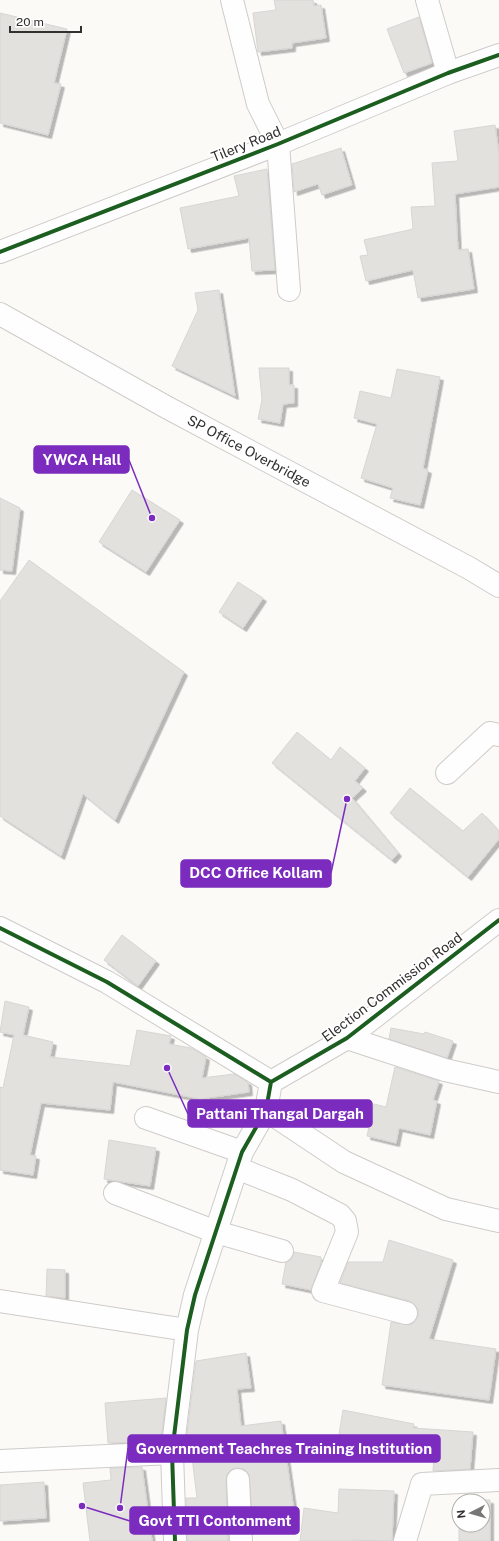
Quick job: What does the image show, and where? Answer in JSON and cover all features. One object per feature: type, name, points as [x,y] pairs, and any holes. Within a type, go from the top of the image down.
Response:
[{"type":"street","points":[[232,0],[258,104],[278,144],[289,290]]},
{"type":"street","points":[[427,0],[448,73]]},
{"type":"street","name":"Tilery Road","points":[[0,252],[278,144],[448,73],[499,55]]},
{"type":"street","name":"SP Office Overbridge","points":[[0,314],[168,408],[469,568],[499,586]]},
{"type":"street","points":[[447,773],[490,733],[499,735]]},
{"type":"street","name":"Election Commission Road","points":[[271,1082],[347,1038],[499,920]]},
{"type":"street","points":[[0,928],[107,982],[271,1082],[266,1110],[240,1160],[195,1295],[187,1330],[172,1453],[175,1541]]},
{"type":"street","points":[[347,1038],[445,1070],[499,1082]]},
{"type":"street","points":[[266,1110],[344,1162],[446,1208],[499,1221]]},
{"type":"street","points":[[146,1118],[240,1160],[292,1190],[340,1215],[345,1222],[347,1232],[323,1291],[406,1313]]},
{"type":"street","points":[[115,1193],[216,1232],[282,1251]]},
{"type":"street","points":[[0,1301],[187,1330]]},
{"type":"street","points":[[0,1461],[172,1453]]},
{"type":"street","points":[[238,1480],[241,1541]]},
{"type":"street","points":[[405,1541],[422,1484],[499,1480]]},
{"type":"building","points":[[274,0],[313,0],[314,6],[321,5],[326,38],[292,43],[292,48],[258,52],[253,13],[276,10]]},
{"type":"building","points":[[0,13],[67,29],[54,83],[61,84],[48,135],[0,123]]},
{"type":"building","points":[[419,17],[432,63],[404,73],[387,29]]},
{"type":"building","points":[[495,125],[499,154],[499,187],[455,194],[458,250],[468,249],[474,289],[418,298],[413,270],[366,281],[360,256],[368,255],[364,240],[413,229],[411,207],[435,206],[432,163],[458,161],[454,131]]},
{"type":"building","points":[[341,148],[352,185],[322,195],[318,184],[294,192],[292,164]]},
{"type":"building","points":[[267,169],[275,270],[252,271],[249,238],[188,249],[180,208],[239,196],[234,176]]},
{"type":"building","points":[[219,290],[235,396],[172,366],[198,310],[195,293]]},
{"type":"building","points":[[259,368],[289,368],[289,385],[294,385],[294,403],[283,404],[280,423],[258,419],[262,400]]},
{"type":"building","points":[[397,369],[440,377],[423,468],[428,470],[420,505],[390,498],[393,488],[361,478],[377,424],[354,418],[360,391],[391,398]]},
{"type":"building","points":[[132,490],[180,520],[146,572],[99,542]]},
{"type":"building","points":[[0,498],[20,508],[12,571],[0,570]]},
{"type":"building","points":[[29,560],[184,672],[115,820],[83,794],[61,856],[0,816],[0,601]]},
{"type":"building","points":[[238,582],[263,598],[243,628],[219,612]]},
{"type":"building","points":[[297,732],[331,760],[340,747],[365,768],[355,781],[363,788],[352,798],[398,853],[392,860],[272,763]]},
{"type":"building","points":[[410,788],[463,831],[482,813],[499,831],[499,839],[468,877],[390,813]]},
{"type":"building","points":[[122,935],[156,961],[138,986],[104,960]]},
{"type":"building","points":[[5,1001],[29,1007],[23,1035],[53,1042],[50,1057],[130,1066],[137,1030],[171,1036],[169,1044],[191,1048],[206,1057],[202,1078],[234,1074],[248,1082],[249,1092],[200,1099],[113,1082],[110,1110],[41,1103],[30,1155],[36,1156],[33,1175],[0,1170],[0,1087],[3,1088],[14,1035],[0,1032]]},
{"type":"building","points":[[391,1028],[424,1034],[425,1032],[453,1041],[447,1058],[389,1039]]},
{"type":"building","points":[[395,1067],[439,1081],[433,1100],[437,1101],[430,1135],[399,1128],[396,1143],[367,1136],[374,1104],[386,1107]]},
{"type":"building","points":[[109,1140],[156,1148],[150,1186],[104,1179]]},
{"type":"building","points":[[389,1240],[453,1260],[429,1339],[496,1349],[489,1400],[382,1385],[391,1322],[410,1325],[415,1322],[418,1317],[418,1309],[409,1301],[340,1283],[348,1262],[383,1262]]},
{"type":"building","points":[[294,1252],[321,1257],[321,1263],[311,1290],[282,1284],[286,1262],[291,1260]]},
{"type":"building","points":[[47,1269],[65,1270],[65,1298],[46,1296]]},
{"type":"building","points":[[246,1353],[251,1388],[237,1389],[241,1426],[281,1421],[294,1511],[252,1514],[249,1474],[244,1469],[232,1469],[227,1474],[226,1480],[228,1541],[187,1541],[186,1498],[197,1498],[190,1441],[186,1441],[196,1361]]},
{"type":"building","points":[[166,1398],[161,1441],[108,1443],[105,1403]]},
{"type":"building","points":[[343,1410],[414,1424],[413,1428],[473,1432],[470,1469],[433,1471],[434,1456],[383,1446],[384,1442],[339,1434]]},
{"type":"building","points":[[142,1467],[152,1541],[90,1541],[83,1483],[111,1480],[110,1468]]},
{"type":"building","points":[[44,1482],[46,1518],[0,1521],[0,1485]]},
{"type":"building","points":[[339,1489],[394,1491],[392,1541],[300,1541],[304,1508],[338,1513]]},
{"type":"building","points":[[459,1533],[490,1533],[490,1541],[459,1541]]},
{"type":"cycle path","points":[[0,252],[278,144],[448,73],[499,55]]},
{"type":"cycle path","points":[[175,1541],[172,1453],[187,1330],[195,1295],[242,1152],[266,1110],[271,1082],[347,1038],[499,920]]},
{"type":"cycle path","points":[[0,928],[107,982],[271,1082]]},
{"type":"place","name":"YWCA Hall","points":[[152,518]]},
{"type":"place","name":"DCC Office Kollam","points":[[347,799]]},
{"type":"place","name":"Pattani Thangal Dargah","points":[[167,1068]]},
{"type":"place","name":"Govt TTI Contonment","points":[[82,1506]]},
{"type":"place","name":"Government Teachres Training Institution","points":[[120,1508]]}]
